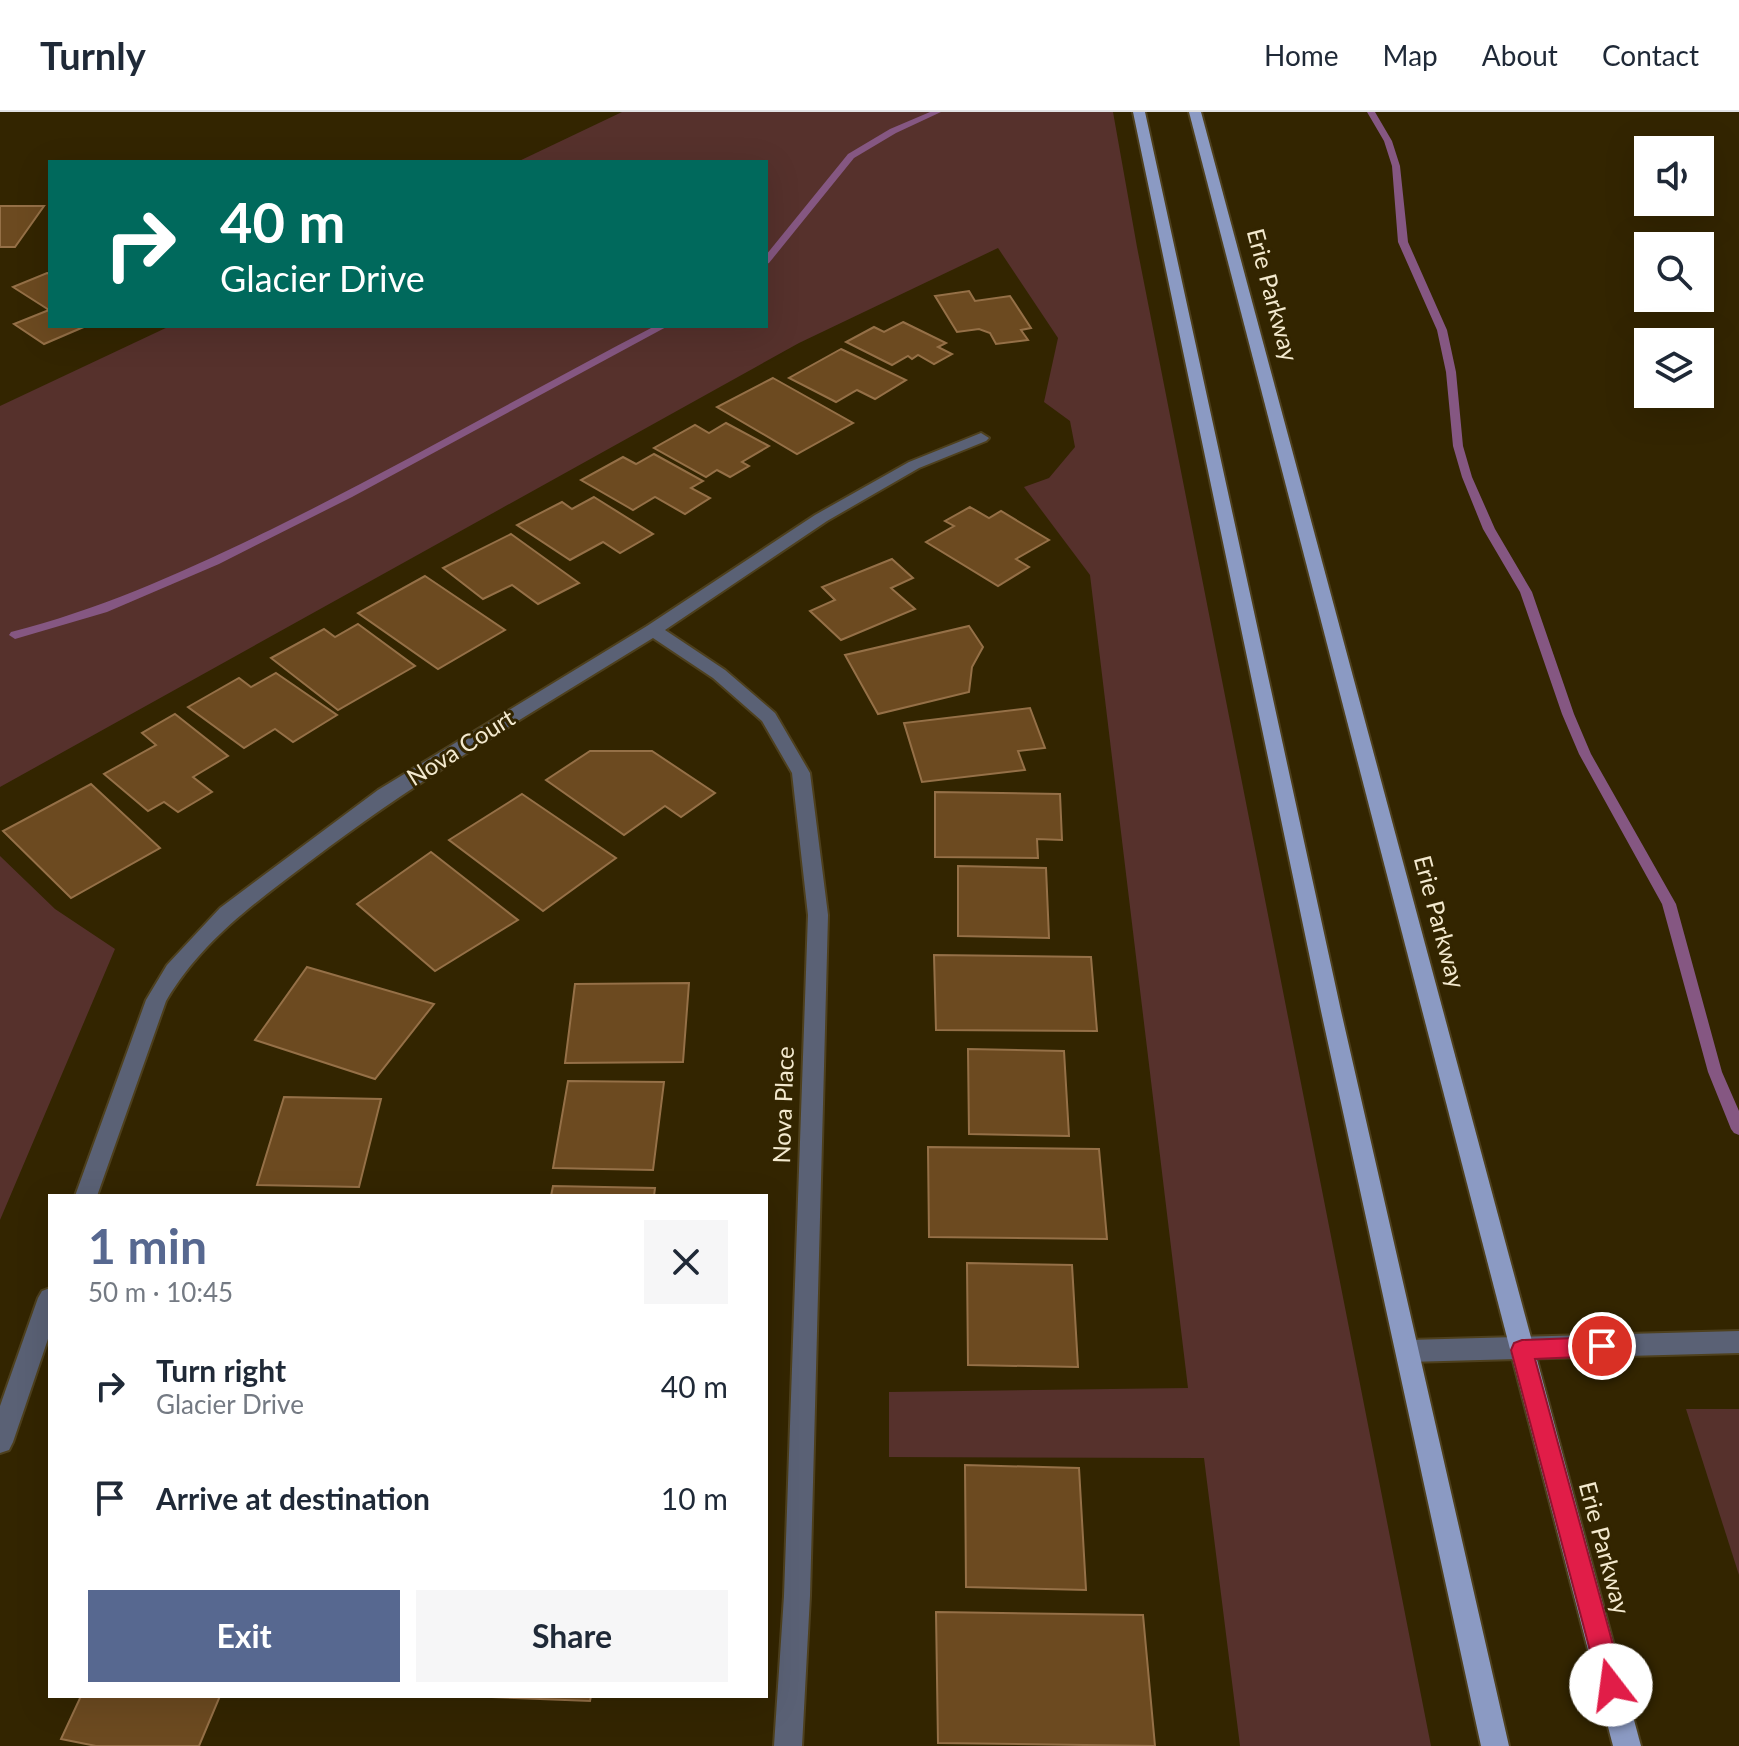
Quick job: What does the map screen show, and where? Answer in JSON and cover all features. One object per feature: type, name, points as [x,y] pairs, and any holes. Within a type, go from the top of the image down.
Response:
[{"type":"main road","points":[[1139,112],[1328,995],[1495,1746]]},
{"type":"main road","name":"Erie Parkway","points":[[1195,112],[1627,1746]]},
{"type":"street","name":"Nova Court","points":[[87,1194],[156,1000],[174,970],[227,913],[385,795],[653,630],[821,518],[914,465],[981,438]]},
{"type":"street","name":"Nova Place","points":[[653,630],[719,674],[769,717],[801,773],[803,788],[818,915],[797,1596],[788,1746]]},
{"type":"street","points":[[0,1442],[48,1304]]},
{"type":"street","points":[[1408,1351],[1739,1342]]},
{"type":"shaded area","points":[[622,112],[1113,112],[1431,1746],[1240,1746],[1204,1458],[889,1457],[889,1392],[1188,1388],[1090,575],[1024,487],[1049,478],[1075,447],[1070,421],[1044,402],[1058,338],[998,248],[799,343],[0,787],[0,406],[166,328],[768,328],[768,160],[521,160]]},
{"type":"shaded area","points":[[0,856],[55,909],[115,949],[0,1220]]},
{"type":"shaded area","points":[[1686,1409],[1739,1409],[1739,1575]]},
{"type":"building","points":[[0,206],[44,206],[15,247],[0,247]]},
{"type":"building","points":[[48,273],[48,309],[13,287]]},
{"type":"building","points":[[969,291],[975,301],[1010,296],[1031,328],[1021,330],[1028,340],[996,344],[990,333],[979,329],[957,332],[935,296]]},
{"type":"building","points":[[48,310],[48,328],[81,328],[44,344],[14,324]]},
{"type":"building","points":[[903,322],[946,343],[938,347],[952,354],[934,364],[918,355],[912,359],[908,356],[892,365],[846,342],[874,327],[884,332]]},
{"type":"building","points":[[841,349],[906,380],[875,399],[857,390],[836,402],[789,378]]},
{"type":"building","points":[[773,378],[853,423],[797,454],[717,407]]},
{"type":"building","points":[[726,423],[769,446],[742,462],[749,466],[730,477],[717,470],[706,477],[654,448],[695,425],[709,433]]},
{"type":"building","points":[[654,454],[703,481],[691,488],[710,498],[685,514],[655,497],[633,510],[581,480],[623,457],[636,464]]},
{"type":"building","points":[[594,497],[653,534],[620,553],[603,542],[570,560],[517,525],[562,502],[572,509]]},
{"type":"building","points":[[970,507],[989,518],[1001,511],[1049,540],[1016,559],[1029,567],[998,586],[926,542],[954,526],[945,521]]},
{"type":"building","points":[[511,534],[579,583],[538,604],[512,585],[483,599],[443,568]]},
{"type":"building","points":[[892,559],[913,578],[891,588],[915,609],[841,640],[810,611],[835,600],[822,587]]},
{"type":"building","points":[[425,576],[505,630],[438,669],[358,613]]},
{"type":"building","points":[[358,624],[415,666],[338,710],[271,658],[324,629],[335,637]]},
{"type":"building","points":[[969,626],[983,647],[972,667],[969,692],[878,714],[845,655]]},
{"type":"building","points":[[276,673],[337,715],[293,742],[275,729],[244,748],[188,707],[239,678],[251,687]]},
{"type":"building","points":[[1030,708],[1045,748],[1018,751],[1025,770],[922,782],[904,723]]},
{"type":"building","points":[[175,714],[228,756],[193,777],[212,792],[178,812],[164,802],[148,811],[104,774],[156,745],[142,733]]},
{"type":"building","points":[[590,751],[652,751],[715,793],[681,817],[665,806],[624,835],[546,780]]},
{"type":"building","points":[[91,784],[160,848],[71,898],[3,831]]},
{"type":"building","points":[[935,792],[1060,794],[1062,840],[1037,839],[1038,858],[935,857]]},
{"type":"building","points":[[522,794],[616,858],[543,911],[449,840]]},
{"type":"building","points":[[431,852],[518,920],[435,971],[357,904]]},
{"type":"building","points":[[958,866],[1046,868],[1049,938],[958,936]]},
{"type":"building","points":[[934,955],[1091,957],[1097,1031],[936,1030]]},
{"type":"building","points":[[307,967],[434,1004],[375,1079],[255,1040]]},
{"type":"building","points":[[689,983],[683,1062],[565,1063],[575,984]]},
{"type":"building","points":[[968,1049],[1064,1051],[1069,1136],[969,1134]]},
{"type":"building","points":[[568,1081],[664,1082],[653,1170],[553,1168]]},
{"type":"building","points":[[284,1097],[381,1099],[359,1187],[257,1185]]},
{"type":"building","points":[[928,1147],[1099,1149],[1107,1239],[929,1237]]},
{"type":"building","points":[[553,1186],[655,1188],[654,1194],[551,1194]]},
{"type":"building","points":[[967,1263],[1072,1265],[1078,1367],[968,1365]]},
{"type":"building","points":[[965,1465],[1079,1468],[1086,1590],[966,1587]]},
{"type":"building","points":[[936,1612],[1143,1615],[1155,1746],[938,1743]]},
{"type":"building","points":[[80,1698],[219,1698],[199,1746],[96,1746],[61,1739]]},
{"type":"building","points":[[516,1698],[591,1698],[590,1701]]},
{"type":"waterway","points":[[768,259],[851,156],[893,131],[937,112]]},
{"type":"waterway","points":[[1371,112],[1388,141],[1396,166],[1403,242],[1442,330],[1451,372],[1458,446],[1467,477],[1489,529],[1526,592],[1585,754],[1669,904],[1715,1072],[1739,1129]]},
{"type":"waterway","points":[[15,635],[103,610],[215,561],[348,495],[659,328]]},
{"type":"route","points":[[1602,1346],[1522,1350],[1611,1685]]}]
